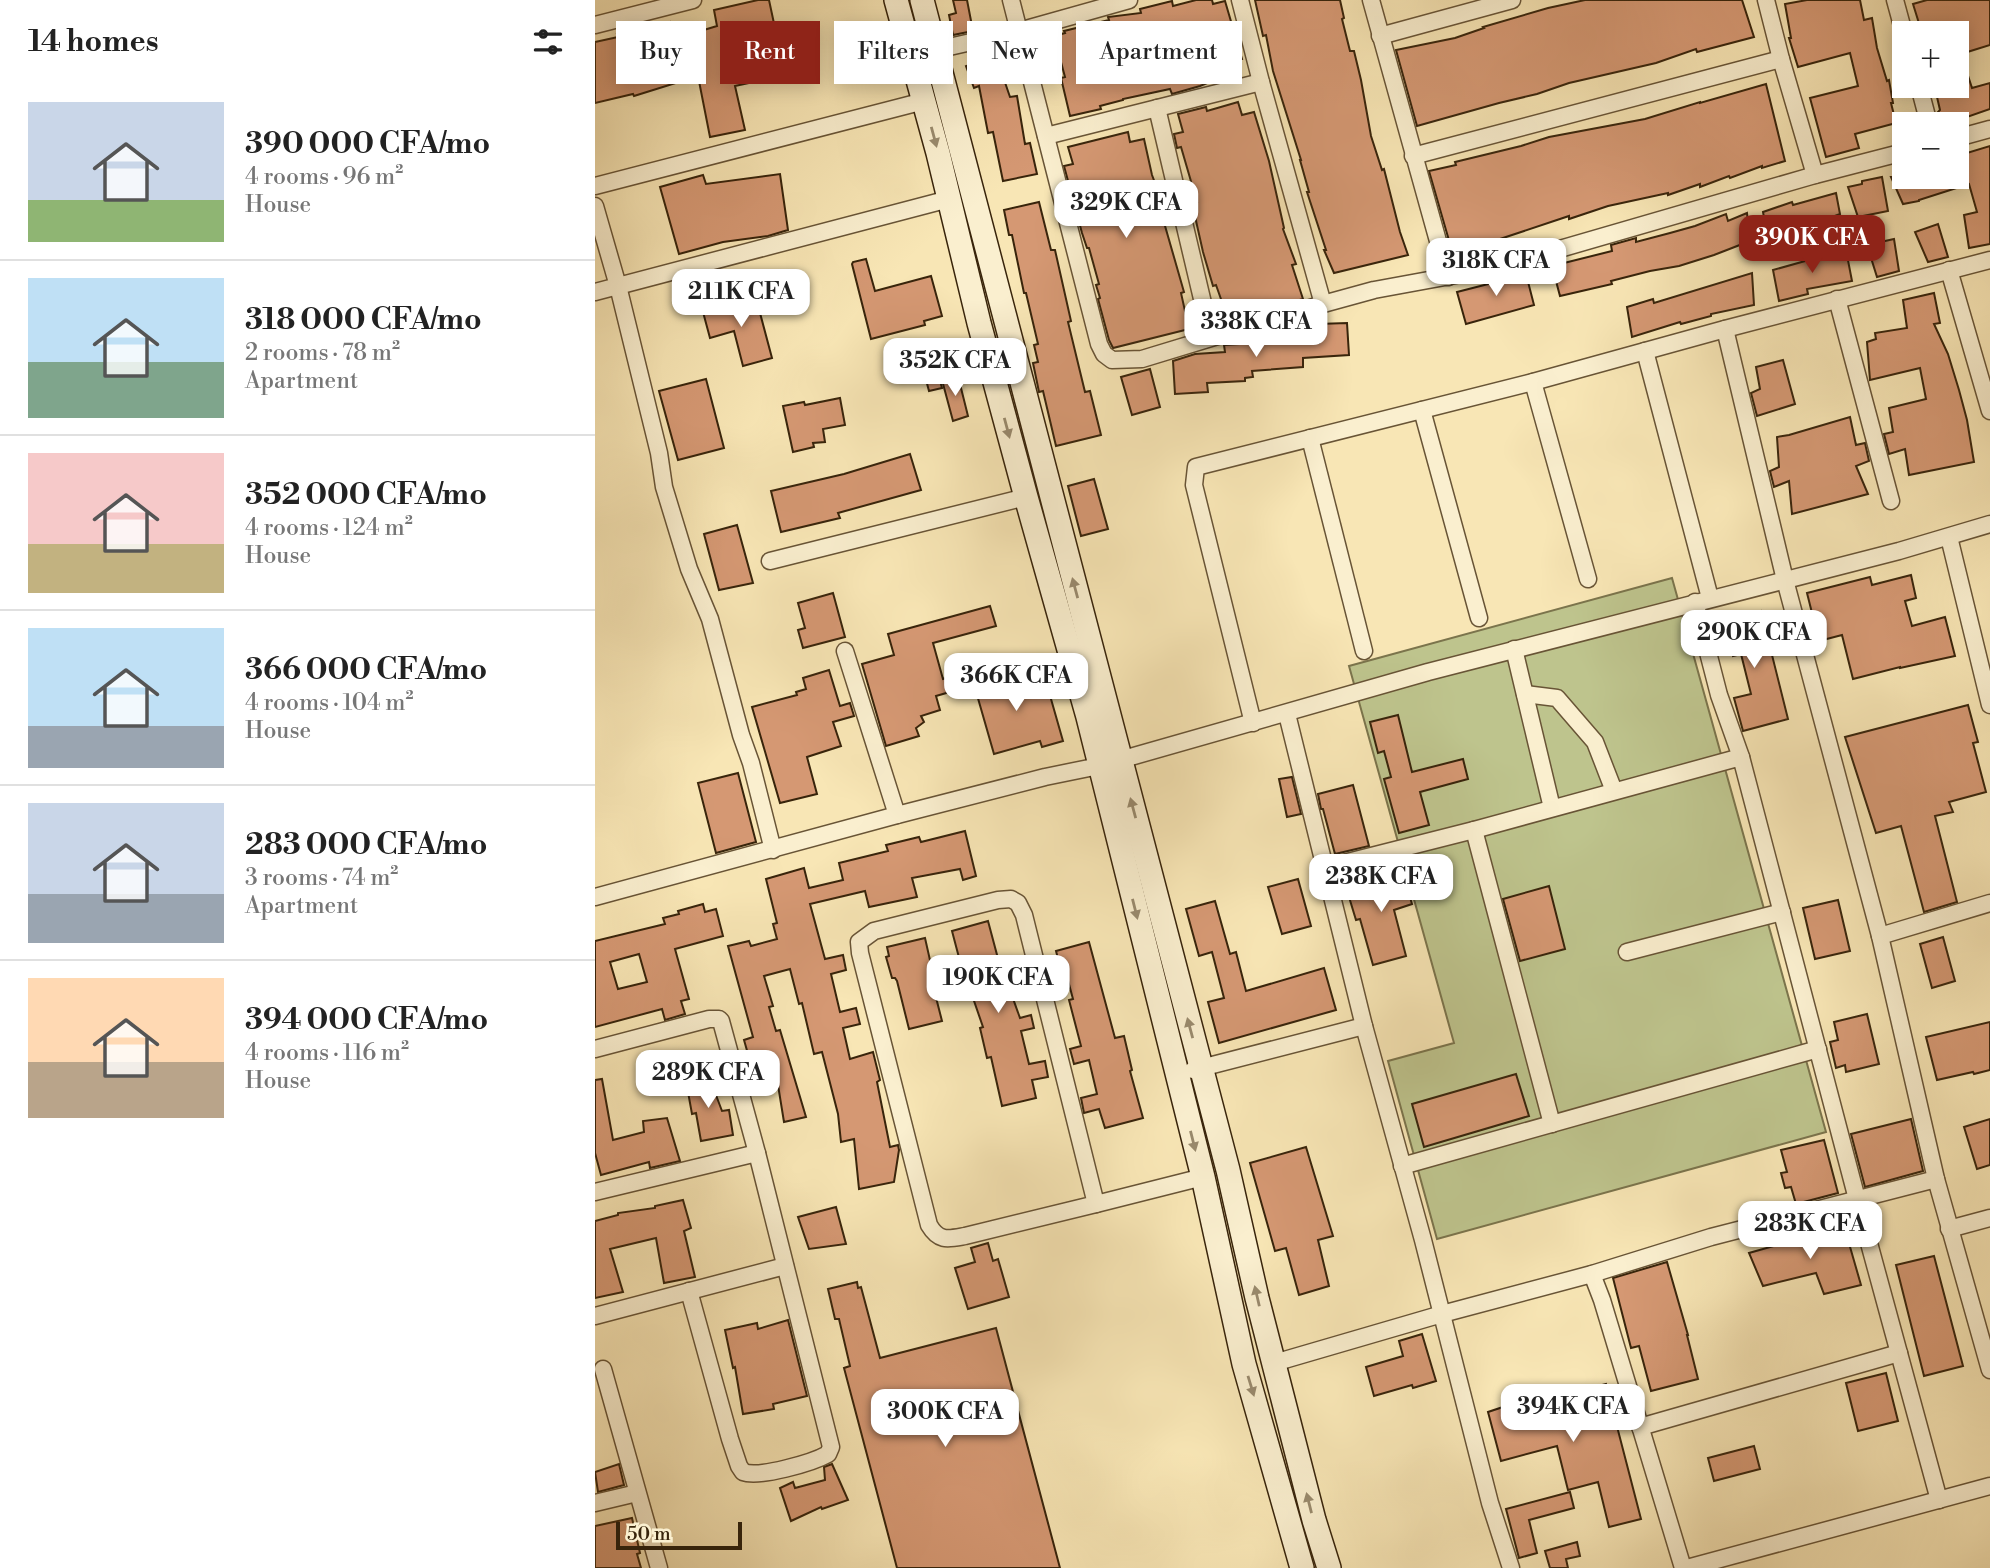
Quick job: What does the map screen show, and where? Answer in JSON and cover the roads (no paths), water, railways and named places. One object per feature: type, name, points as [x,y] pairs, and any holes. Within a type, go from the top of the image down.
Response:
[{"type":"main road","points":[[896,0],[950,199],[979,323],[1084,704],[1110,763],[1201,1069],[1314,1520],[1329,1568]]},
{"type":"main road","points":[[922,0],[928,21]]},
{"type":"main road","points":[[944,84],[1110,763],[1177,1074],[1203,1177],[1244,1364],[1302,1568]]},
{"type":"street","points":[[595,25],[693,0]]},
{"type":"street","points":[[1011,0],[1016,21]]},
{"type":"street","points":[[1054,21],[1129,0]]},
{"type":"street","points":[[1240,0],[1322,304]]},
{"type":"street","points":[[1371,0],[1448,277]]},
{"type":"street","points":[[1766,0],[1815,175]]},
{"type":"street","points":[[1895,0],[1901,21]]},
{"type":"street","points":[[1380,36],[1508,1]]},
{"type":"street","points":[[1413,156],[1781,59]]},
{"type":"street","points":[[1046,136],[1261,82]]},
{"type":"street","points":[[1033,84],[1099,344],[1104,354],[1112,360],[1142,359],[1374,290],[1494,268],[1892,155]]},
{"type":"street","points":[[595,186],[924,101]]},
{"type":"street","points":[[1157,108],[1211,337]]},
{"type":"street","points":[[1969,135],[1990,129]]},
{"type":"street","points":[[595,292],[950,199]]},
{"type":"street","points":[[595,206],[618,286],[659,453],[664,487],[689,569],[710,619],[773,850]]},
{"type":"street","points":[[1252,723],[1194,485],[1196,467],[1533,382],[1990,260]]},
{"type":"street","points":[[1949,270],[1990,411]]},
{"type":"street","points":[[1837,299],[1891,502]]},
{"type":"street","points":[[1725,329],[1785,580],[1880,936],[1936,1179],[1949,1229],[1984,1332],[1990,1370]]},
{"type":"street","points":[[1645,351],[1702,600],[1719,695],[1741,757],[1939,1500]]},
{"type":"street","points":[[1533,382],[1588,579]]},
{"type":"street","points":[[1422,410],[1479,618]]},
{"type":"street","points":[[1310,438],[1364,651]]},
{"type":"street","points":[[770,561],[1026,497]]},
{"type":"street","points":[[595,897],[897,815],[1110,763],[1427,672],[1949,537],[1990,524]]},
{"type":"street","points":[[1949,537],[1990,705]]},
{"type":"street","points":[[1514,649],[1552,808]]},
{"type":"street","points":[[845,651],[897,815]]},
{"type":"street","points":[[1525,694],[1557,698],[1595,741],[1614,791]]},
{"type":"street","points":[[1287,713],[1364,1026],[1490,1503],[1511,1568]]},
{"type":"street","points":[[1324,868],[1741,757]]},
{"type":"street","points":[[1474,830],[1552,1124]]},
{"type":"street","points":[[1096,1204],[1024,915],[1018,903],[1011,899],[998,900],[874,931],[864,937],[859,942],[860,953],[929,1225],[935,1235],[944,1239],[965,1237],[1096,1204],[1203,1177]]},
{"type":"street","points":[[1880,936],[1990,903]]},
{"type":"street","points":[[1627,952],[1782,912]]},
{"type":"street","points":[[595,1049],[709,1020],[719,1019],[723,1024],[831,1447],[830,1452],[791,1467],[749,1474],[743,1472],[739,1466],[689,1291]]},
{"type":"street","points":[[1177,1074],[1364,1026]]},
{"type":"street","points":[[1402,1166],[1818,1049]]},
{"type":"street","points":[[595,1192],[757,1153]]},
{"type":"street","points":[[1274,1363],[1592,1274],[1711,1237],[1936,1179]]},
{"type":"street","points":[[1949,1229],[1990,1218]]},
{"type":"street","points":[[595,1316],[785,1266]]},
{"type":"street","points":[[1592,1274],[1685,1568],[1990,1486]]},
{"type":"street","points":[[1640,1427],[1899,1353]]},
{"type":"street","points":[[603,1369],[659,1568]]},
{"type":"street","points":[[595,1503],[637,1493]]}]
